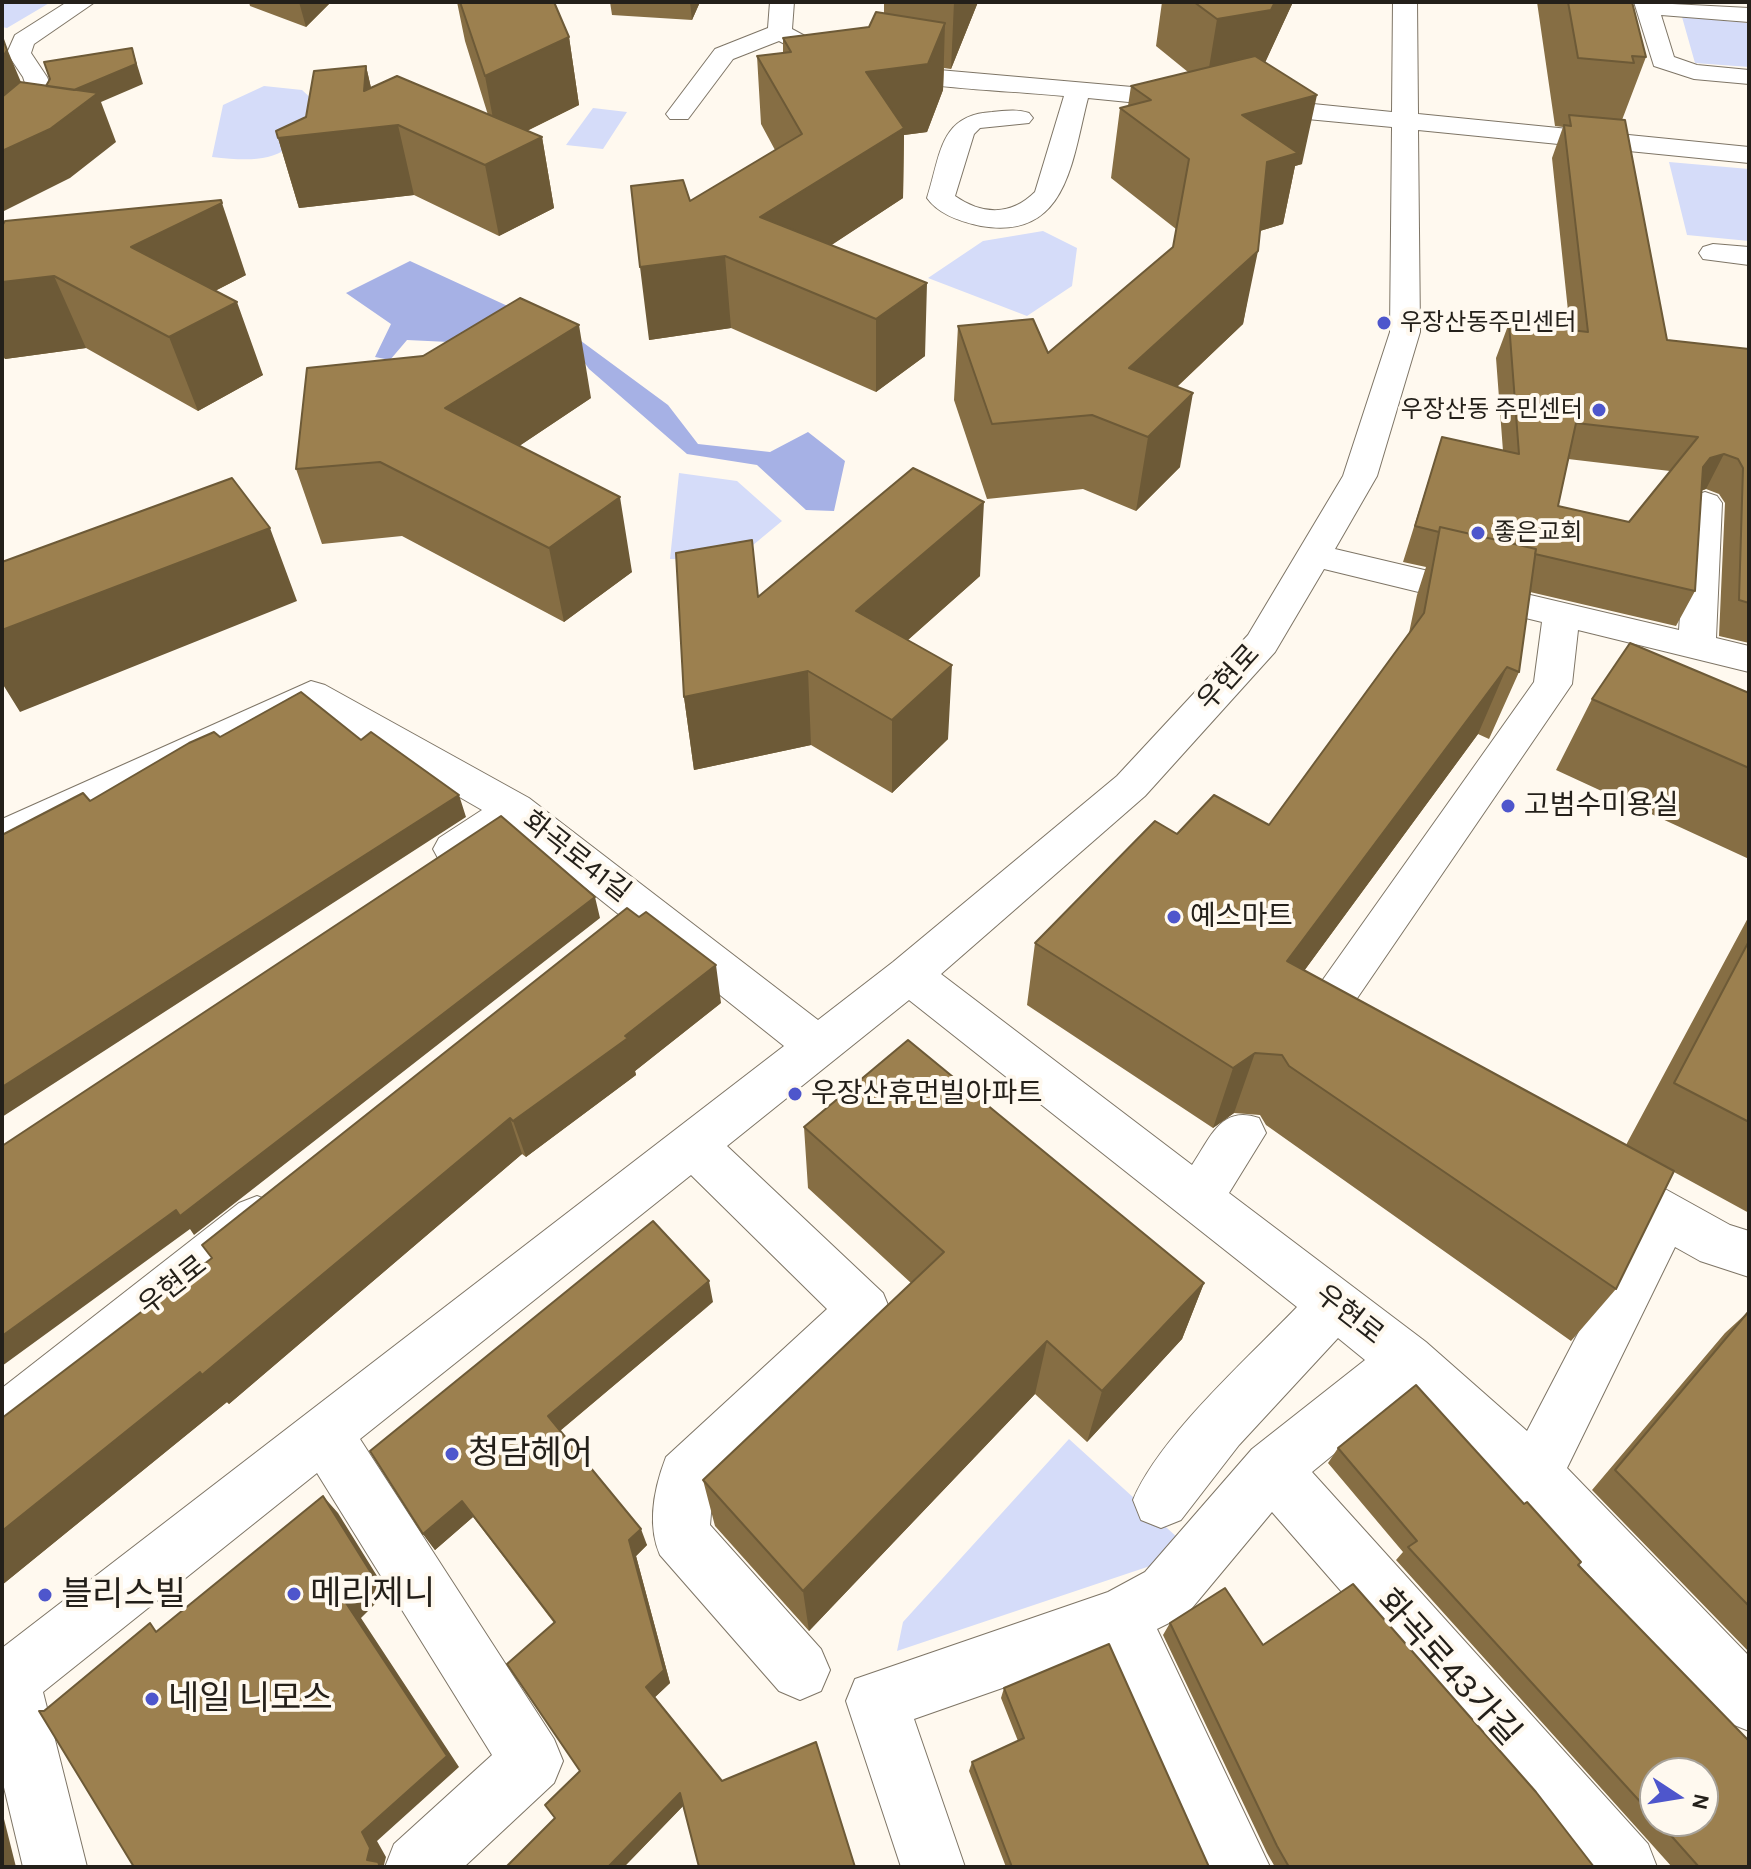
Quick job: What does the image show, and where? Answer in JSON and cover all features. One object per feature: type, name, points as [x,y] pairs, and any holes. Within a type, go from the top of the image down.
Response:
[{"type":"street","points":[[2,144],[30,124],[43,98],[12,37],[83,2]]},
{"type":"street","points":[[780,32],[782,2]]},
{"type":"street","name":"우현로","points":[[55,1867],[6,1683],[909,975],[1131,786],[1262,643],[1360,476],[1405,332],[1405,2]]},
{"type":"street","points":[[1749,15],[1646,4],[1663,61],[1694,72],[1749,77]]},
{"type":"street","points":[[780,32],[822,55],[880,72],[1749,155]]},
{"type":"street","points":[[679,114],[724,54],[780,32]]},
{"type":"street","points":[[1020,118],[973,121],[962,131],[941,198],[953,209],[972,217],[994,219],[1018,217],[1038,207],[1048,195],[1078,90]]},
{"type":"street","points":[[1713,253],[1749,256]]},
{"type":"street","points":[[1697,647],[1705,503]]},
{"type":"street","points":[[1314,555],[1749,659]]},
{"type":"street","points":[[1372,1050],[1318,1019],[1553,684],[1561,614]]},
{"type":"street","points":[[2,837],[311,694],[514,809]]},
{"type":"street","name":"화곡로41길","points":[[422,870],[514,809],[818,1046]]},
{"type":"street","points":[[608,941],[645,911]]},
{"type":"street","name":"우현로","points":[[909,975],[1407,1360],[1534,1475],[1749,1700]]},
{"type":"street","points":[[1198,1197],[1242,1133]]},
{"type":"street","points":[[691,1143],[864,1310],[686,1477],[680,1535],[800,1670]]},
{"type":"street","points":[[1561,1157],[1718,1245],[1749,1254]]},
{"type":"street","name":"우현로","points":[[2,1422],[286,1196]]},
{"type":"street","points":[[1534,1475],[1665,1216]]},
{"type":"street","points":[[1161,1500],[1220,1426],[1335,1304]]},
{"type":"street","points":[[933,1867],[877,1701],[1120,1617],[1166,1593],[1272,1469],[1407,1360]]},
{"type":"street","points":[[324,1433],[532,1761],[417,1867]]},
{"type":"street","name":"화곡로43가길","points":[[1272,1469],[1625,1867]]},
{"type":"street","points":[[1120,1617],[1238,1867]]},
{"type":"shaded area","points":[[2,2],[51,2],[7,28],[2,27]]},
{"type":"shaded area","points":[[1682,17],[1749,23],[1749,67],[1695,63]]},
{"type":"shaded area","points":[[264,86],[302,90],[326,112],[300,139],[277,154],[250,159],[212,157],[223,105]]},
{"type":"shaded area","points":[[593,108],[627,112],[603,149],[566,145]]},
{"type":"shaded area","points":[[1669,162],[1749,169],[1749,241],[1687,235]]},
{"type":"shaded area","points":[[1043,231],[1077,248],[1072,286],[1027,316],[928,278],[983,241]]},
{"type":"shaded area","points":[[679,473],[737,481],[782,521],[735,560],[670,559]]},
{"type":"shaded area","points":[[1069,1439],[1178,1538],[1156,1564],[897,1651],[903,1622]]},
{"type":"water","points":[[410,261],[577,338],[668,405],[698,444],[770,452],[808,432],[845,461],[834,511],[806,510],[757,465],[687,454],[589,369],[574,348],[407,340],[390,360],[375,357],[391,324],[346,293]]},
{"type":"building","points":[[460,2],[554,2],[569,37],[485,76]]},
{"type":"building","points":[[1194,2],[1275,2],[1271,10],[1217,19]]},
{"type":"building","points":[[1568,2],[1632,2],[1646,57],[1632,56],[1634,63],[1578,58]]},
{"type":"building","points":[[876,12],[945,23],[928,64],[866,72],[904,128],[760,217],[927,283],[876,319],[725,256],[640,267],[631,186],[683,180],[690,201],[802,134],[757,56],[791,52],[783,38],[869,27]]},
{"type":"building","points":[[2,39],[7,50],[2,59]]},
{"type":"building","points":[[132,48],[136,64],[74,90],[46,86],[50,79],[44,62]]},
{"type":"building","points":[[1255,56],[1317,95],[1242,115],[1298,153],[1267,162],[1258,251],[1129,368],[1193,393],[1148,437],[1092,415],[992,424],[958,326],[1033,319],[1048,353],[1173,247],[1189,159],[1120,108],[1151,100],[1131,86]]},
{"type":"building","points":[[366,66],[364,91],[397,76],[542,137],[485,165],[398,125],[278,138],[276,131],[306,117],[314,71]]},
{"type":"building","points":[[20,82],[98,93],[50,129],[2,151],[2,97]]},
{"type":"building","points":[[1569,115],[1625,120],[1667,340],[1749,349],[1749,603],[1739,600],[1743,468],[1738,459],[1724,454],[1710,458],[1703,467],[1695,591],[1535,554],[1536,549],[1440,527],[1439,532],[1415,526],[1442,437],[1519,454],[1509,323],[1588,332],[1564,125],[1571,126]],"holes":[[[1576,423],[1698,437],[1629,522],[1558,506]]]},
{"type":"building","points":[[221,200],[222,203],[131,247],[237,302],[169,337],[54,276],[2,282],[2,226],[5,221]]},
{"type":"building","points":[[520,298],[579,325],[445,408],[620,497],[549,548],[380,462],[296,469],[307,368],[423,356]]},
{"type":"building","points":[[913,468],[984,502],[856,611],[952,665],[892,720],[808,671],[684,697],[676,553],[752,540],[758,597]]},
{"type":"building","points":[[232,478],[270,528],[2,630],[2,562]]},
{"type":"building","points":[[1440,527],[1536,549],[1519,672],[1507,667],[1287,961],[1674,1171],[1616,1289],[1289,1066],[1282,1055],[1255,1053],[1233,1068],[1035,943],[1155,821],[1177,834],[1214,795],[1269,825],[1424,613]]},
{"type":"building","points":[[1630,643],[1749,693],[1749,768],[1592,699]]},
{"type":"building","points":[[301,692],[361,740],[371,732],[459,795],[2,1087],[2,835],[83,793],[90,801],[189,743],[214,732],[220,737]]},
{"type":"building","points":[[501,816],[595,897],[180,1216],[176,1210],[2,1336],[2,1146]]},
{"type":"building","points":[[627,908],[639,917],[646,912],[716,965],[625,1036],[628,1038],[513,1121],[510,1118],[202,1375],[200,1372],[2,1531],[2,1418],[212,1258],[202,1245]]},
{"type":"building","points":[[1749,941],[1749,1122],[1674,1083]]},
{"type":"building","points":[[908,1040],[1204,1283],[1102,1391],[1047,1341],[803,1591],[703,1480],[944,1252],[804,1127]]},
{"type":"building","points":[[653,1221],[709,1281],[548,1416],[641,1529],[629,1540],[664,1670],[646,1687],[722,1781],[816,1742],[855,1867],[699,1867],[680,1793],[608,1867],[506,1867],[555,1818],[545,1805],[580,1771],[507,1664],[555,1622],[462,1501],[423,1534],[370,1451]]},
{"type":"building","points":[[1749,1311],[1749,1606],[1615,1470]]},
{"type":"building","points":[[1416,1385],[1581,1562],[1578,1565],[1749,1741],[1749,1867],[1699,1867],[1672,1837],[1719,1837],[1719,1757],[1639,1757],[1639,1800],[1408,1547],[1417,1541],[1338,1448]]},
{"type":"building","points":[[323,1496],[373,1576],[346,1603],[447,1756],[362,1832],[370,1848],[367,1860],[378,1862],[380,1867],[134,1867],[39,1711],[44,1711],[150,1623],[156,1632]]},
{"type":"building","points":[[1353,1584],[1536,1792],[1594,1867],[1289,1867],[1170,1623],[1225,1588],[1263,1645]]},
{"type":"building","points":[[1109,1644],[1209,1867],[1012,1867],[972,1762],[1024,1738],[1004,1688]]},
{"type":"place","name":"우장산동주민센터","points":[[1384,323]]},
{"type":"place","name":"우장산동 주민센터","points":[[1599,410]]},
{"type":"place","name":"좋은교회","points":[[1478,533]]},
{"type":"place","name":"고범수미용실","points":[[1508,806]]},
{"type":"place","name":"예스마트","points":[[1174,917]]},
{"type":"place","name":"우장산휴먼빌아파트","points":[[795,1094]]},
{"type":"place","name":"청담헤어","points":[[452,1454]]},
{"type":"place","name":"메리제니","points":[[294,1594]]},
{"type":"place","name":"블리스빌","points":[[45,1595]]},
{"type":"place","name":"네일 니모스","points":[[152,1699]]}]
